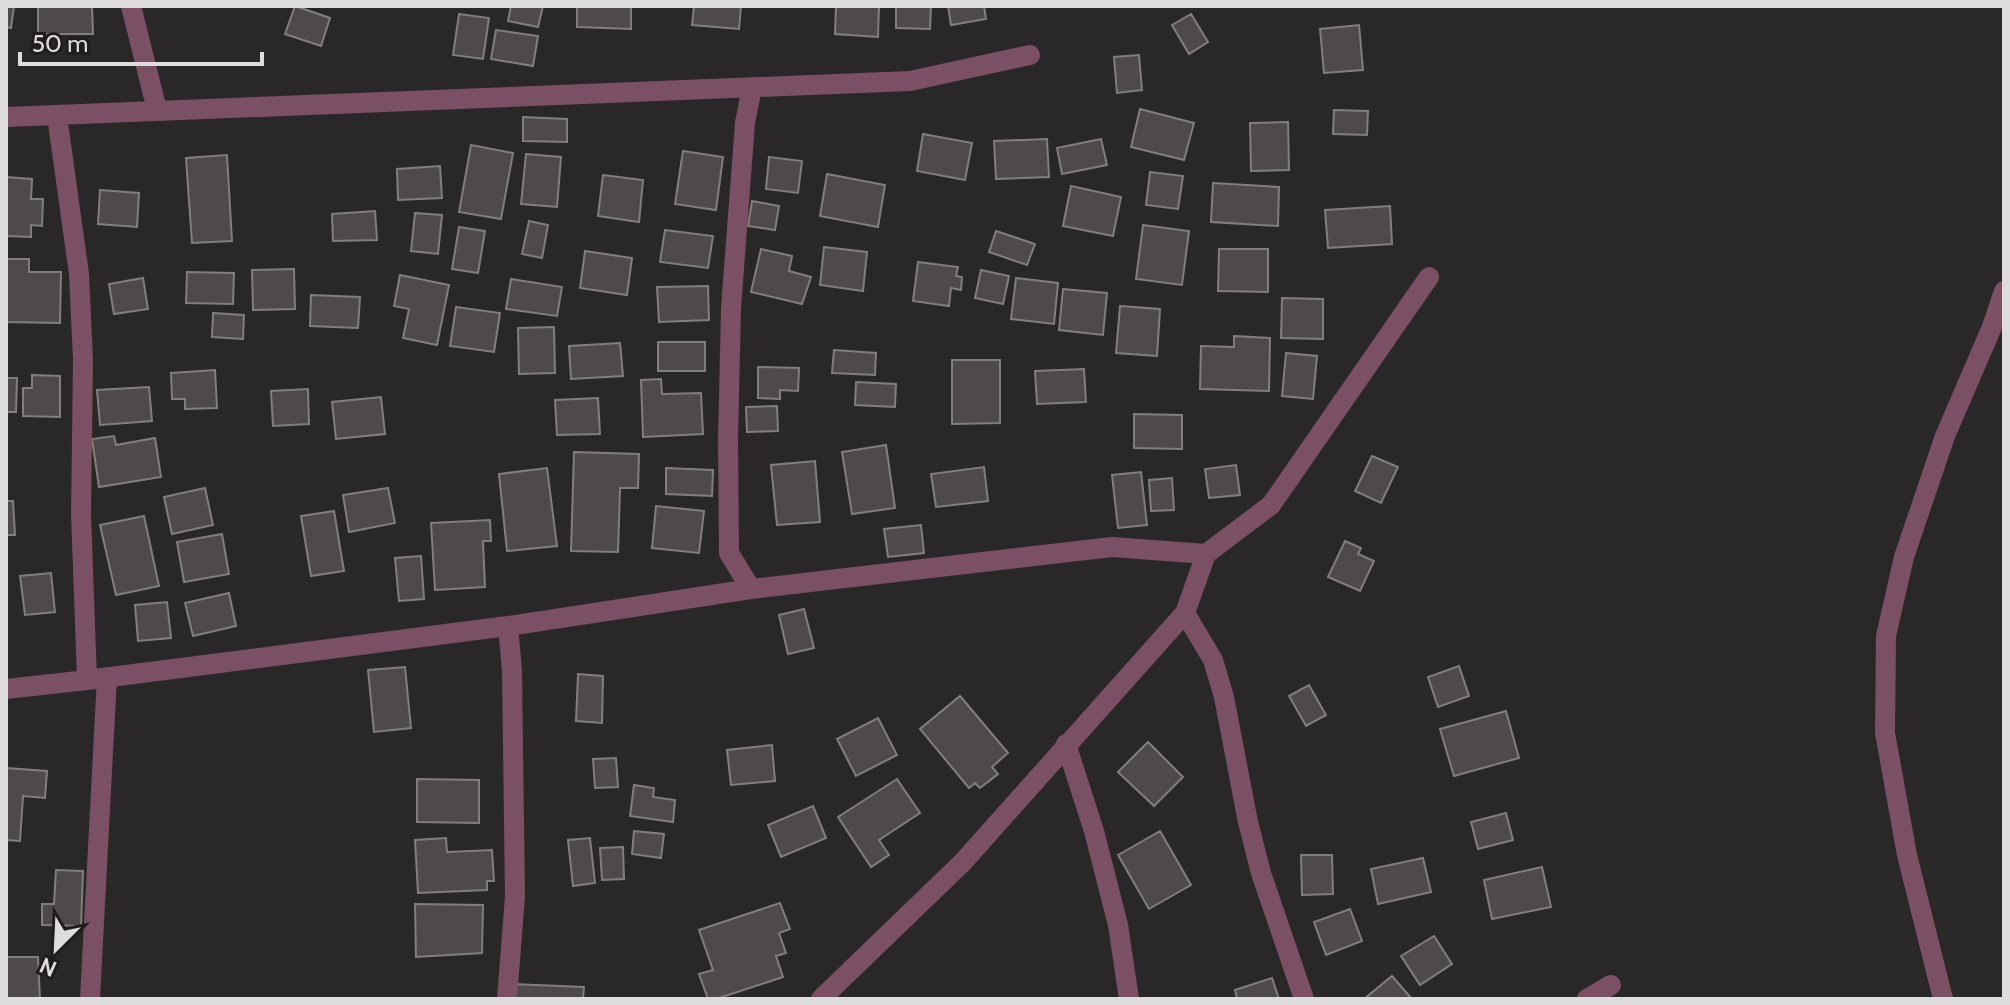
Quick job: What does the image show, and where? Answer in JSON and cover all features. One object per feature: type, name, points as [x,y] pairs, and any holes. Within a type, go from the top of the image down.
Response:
[{"type":"street","points":[[131,6],[157,110]]},
{"type":"street","points":[[6,117],[910,81],[1030,55]]},
{"type":"street","points":[[751,589],[729,553],[728,440],[731,308],[745,123],[752,87]]},
{"type":"street","points":[[57,116],[79,274],[83,360],[81,514],[97,678],[90,999]]},
{"type":"street","points":[[821,999],[963,862],[1185,613],[1206,554],[1271,505],[1429,277]]},
{"type":"street","points":[[1943,999],[1907,855],[1885,733],[1886,636],[1904,557],[1945,436],[1992,327],[2004,291]]},
{"type":"street","points":[[6,689],[508,626],[751,589],[1112,547],[1206,554]]},
{"type":"street","points":[[1185,613],[1213,660],[1224,697],[1258,860],[1304,999]]},
{"type":"street","points":[[507,999],[515,896],[512,671],[508,626]]},
{"type":"street","points":[[1066,744],[1094,831],[1118,925],[1129,999]]},
{"type":"street","points":[[1587,999],[1611,985]]},
{"type":"building","points":[[6,6],[14,6],[11,28],[6,27]]},
{"type":"building","points":[[38,6],[92,6],[93,34],[38,34]]},
{"type":"building","points":[[295,6],[330,18],[321,46],[285,34]]},
{"type":"building","points":[[511,6],[543,6],[538,27],[508,21]]},
{"type":"building","points":[[577,6],[631,6],[631,29],[577,27]]},
{"type":"building","points":[[694,6],[741,6],[739,29],[692,25]]},
{"type":"building","points":[[836,6],[879,6],[878,37],[835,34]]},
{"type":"building","points":[[896,6],[931,6],[930,29],[896,28]]},
{"type":"building","points":[[948,6],[984,6],[986,19],[951,25]]},
{"type":"building","points":[[459,14],[489,18],[483,59],[453,55]]},
{"type":"building","points":[[1191,14],[1208,42],[1189,54],[1172,25]]},
{"type":"building","points":[[1359,25],[1363,70],[1324,73],[1320,29]]},
{"type":"building","points":[[496,30],[538,36],[533,66],[491,59]]},
{"type":"building","points":[[1139,55],[1142,90],[1117,93],[1114,57]]},
{"type":"building","points":[[1140,109],[1194,123],[1184,160],[1131,147]]},
{"type":"building","points":[[1334,110],[1368,111],[1367,135],[1333,134]]},
{"type":"building","points":[[523,117],[567,119],[567,142],[523,141]]},
{"type":"building","points":[[1288,122],[1289,170],[1251,171],[1250,123]]},
{"type":"building","points":[[923,134],[972,143],[965,180],[917,171]]},
{"type":"building","points":[[1047,139],[1049,177],[996,179],[994,141]]},
{"type":"building","points":[[1101,139],[1107,165],[1062,174],[1057,148]]},
{"type":"building","points":[[471,145],[513,153],[501,219],[459,212]]},
{"type":"building","points":[[683,151],[723,157],[716,210],[675,204]]},
{"type":"building","points":[[526,154],[561,157],[557,207],[521,204]]},
{"type":"building","points":[[227,155],[232,241],[192,243],[186,158]]},
{"type":"building","points":[[769,157],[802,161],[798,193],[766,189]]},
{"type":"building","points":[[440,166],[442,198],[398,200],[397,169]]},
{"type":"building","points":[[1150,172],[1183,176],[1178,209],[1146,205]]},
{"type":"building","points":[[827,174],[885,185],[878,227],[820,216]]},
{"type":"building","points":[[603,175],[643,180],[639,222],[598,216]]},
{"type":"building","points":[[6,177],[32,179],[31,199],[43,199],[42,226],[31,225],[31,237],[6,236]]},
{"type":"building","points":[[1213,183],[1279,187],[1278,226],[1211,222]]},
{"type":"building","points":[[1071,186],[1121,197],[1113,236],[1063,226]]},
{"type":"building","points":[[100,190],[139,193],[137,227],[98,224]]},
{"type":"building","points":[[752,201],[779,206],[775,230],[748,226]]},
{"type":"building","points":[[1390,206],[1392,244],[1328,248],[1325,210]]},
{"type":"building","points":[[375,211],[377,240],[333,241],[332,214]]},
{"type":"building","points":[[415,213],[442,215],[438,254],[411,251]]},
{"type":"building","points":[[529,221],[548,225],[542,258],[522,254]]},
{"type":"building","points":[[1143,225],[1189,231],[1182,285],[1136,279]]},
{"type":"building","points":[[459,227],[485,231],[478,273],[452,269]]},
{"type":"building","points":[[665,230],[713,236],[708,268],[660,262]]},
{"type":"building","points":[[996,231],[1035,244],[1027,265],[989,252]]},
{"type":"building","points":[[824,247],[867,252],[863,291],[820,285]]},
{"type":"building","points":[[761,249],[792,256],[789,271],[811,277],[802,304],[751,292]]},
{"type":"building","points":[[1219,249],[1268,249],[1268,292],[1218,291]]},
{"type":"building","points":[[585,251],[632,258],[627,295],[580,288]]},
{"type":"building","points":[[6,259],[29,259],[29,272],[61,272],[60,323],[6,322]]},
{"type":"building","points":[[918,262],[958,267],[956,276],[962,277],[961,290],[951,288],[949,306],[913,301]]},
{"type":"building","points":[[294,269],[295,309],[253,310],[252,270]]},
{"type":"building","points":[[981,270],[1009,276],[1003,304],[975,298]]},
{"type":"building","points":[[187,272],[234,273],[233,304],[186,303]]},
{"type":"building","points":[[400,275],[449,285],[437,345],[403,338],[409,309],[394,306]]},
{"type":"building","points":[[143,278],[148,309],[114,314],[109,284]]},
{"type":"building","points":[[1016,278],[1058,283],[1054,324],[1011,319]]},
{"type":"building","points":[[511,279],[562,287],[557,316],[506,309]]},
{"type":"building","points":[[708,286],[709,320],[659,322],[657,287]]},
{"type":"building","points":[[1063,289],[1107,293],[1103,335],[1059,330]]},
{"type":"building","points":[[311,295],[360,297],[358,328],[310,326]]},
{"type":"building","points":[[1282,298],[1323,299],[1323,339],[1281,338]]},
{"type":"building","points":[[1120,306],[1160,309],[1157,356],[1116,353]]},
{"type":"building","points":[[456,307],[500,313],[494,352],[450,346]]},
{"type":"building","points":[[213,313],[244,315],[243,339],[212,337]]},
{"type":"building","points":[[554,327],[555,373],[519,374],[518,328]]},
{"type":"building","points":[[1234,336],[1270,338],[1269,391],[1200,389],[1201,346],[1234,347]]},
{"type":"building","points":[[658,342],[705,342],[705,371],[658,371]]},
{"type":"building","points":[[620,343],[623,376],[571,379],[569,346]]},
{"type":"building","points":[[834,350],[876,353],[875,375],[832,373]]},
{"type":"building","points":[[1286,353],[1317,356],[1313,399],[1282,396]]},
{"type":"building","points":[[952,360],[1000,360],[1000,423],[952,424]]},
{"type":"building","points":[[758,367],[799,368],[798,391],[780,390],[780,399],[758,398]]},
{"type":"building","points":[[6,369],[7,378],[17,378],[16,412],[6,412]]},
{"type":"building","points":[[1084,369],[1086,402],[1037,404],[1035,371]]},
{"type":"building","points":[[215,370],[217,408],[185,409],[185,399],[172,399],[171,373]]},
{"type":"building","points":[[32,375],[60,376],[60,417],[23,416],[23,388],[32,388]]},
{"type":"building","points":[[661,379],[662,394],[701,393],[703,434],[643,437],[641,380]]},
{"type":"building","points":[[856,382],[896,384],[895,407],[855,405]]},
{"type":"building","points":[[149,387],[152,421],[100,425],[97,390]]},
{"type":"building","points":[[308,389],[309,424],[273,426],[271,391]]},
{"type":"building","points":[[381,397],[385,434],[336,439],[332,402]]},
{"type":"building","points":[[598,398],[600,434],[557,435],[555,400]]},
{"type":"building","points":[[777,406],[778,431],[747,432],[746,407]]},
{"type":"building","points":[[1134,414],[1182,415],[1182,449],[1134,448]]},
{"type":"building","points":[[114,436],[116,445],[155,438],[161,477],[99,487],[92,439]]},
{"type":"building","points":[[886,445],[895,508],[852,514],[842,452]]},
{"type":"building","points":[[574,452],[639,454],[638,488],[620,488],[618,552],[571,551]]},
{"type":"building","points":[[1372,456],[1398,467],[1381,503],[1355,491]]},
{"type":"building","points":[[815,461],[820,522],[777,525],[771,465]]},
{"type":"building","points":[[1236,465],[1240,495],[1209,498],[1205,469]]},
{"type":"building","points":[[984,467],[988,501],[936,507],[931,474]]},
{"type":"building","points":[[547,468],[557,546],[507,551],[499,474]]},
{"type":"building","points":[[666,468],[713,470],[712,496],[666,494]]},
{"type":"building","points":[[1141,472],[1147,525],[1118,528],[1112,475]]},
{"type":"building","points":[[1172,478],[1174,510],[1151,511],[1149,480]]},
{"type":"building","points":[[205,488],[213,525],[172,534],[164,497]]},
{"type":"building","points":[[388,488],[395,523],[349,532],[343,495]]},
{"type":"building","points":[[6,501],[13,501],[15,535],[6,535]]},
{"type":"building","points":[[656,506],[704,511],[699,553],[652,548]]},
{"type":"building","points":[[334,511],[344,571],[311,576],[301,516]]},
{"type":"building","points":[[144,516],[159,586],[116,595],[100,525]]},
{"type":"building","points":[[490,520],[491,541],[483,541],[485,587],[435,590],[431,523]]},
{"type":"building","points":[[921,525],[924,553],[888,557],[884,529]]},
{"type":"building","points":[[222,534],[229,574],[184,582],[177,542]]},
{"type":"building","points":[[1345,541],[1361,548],[1358,554],[1374,561],[1360,591],[1328,577]]},
{"type":"building","points":[[421,556],[424,599],[399,601],[395,558]]},
{"type":"building","points":[[51,573],[55,612],[25,615],[20,576]]},
{"type":"building","points":[[229,593],[236,626],[193,636],[185,603]]},
{"type":"building","points":[[167,602],[171,638],[138,641],[135,605]]},
{"type":"building","points":[[804,609],[814,648],[788,654],[779,615]]},
{"type":"building","points":[[1459,666],[1469,696],[1438,707],[1428,677]]},
{"type":"building","points":[[405,667],[411,728],[374,732],[368,670]]},
{"type":"building","points":[[578,674],[603,676],[602,723],[576,721]]},
{"type":"building","points":[[1309,685],[1326,715],[1306,726],[1289,696]]},
{"type":"building","points":[[960,696],[1008,753],[992,767],[998,774],[980,788],[975,783],[969,788],[920,729]]},
{"type":"building","points":[[1506,711],[1519,758],[1454,776],[1440,729]]},
{"type":"building","points":[[878,718],[897,755],[856,776],[837,739]]},
{"type":"building","points":[[1148,742],[1183,777],[1154,806],[1118,772]]},
{"type":"building","points":[[772,745],[775,781],[731,785],[727,750]]},
{"type":"building","points":[[616,758],[618,787],[595,788],[593,759]]},
{"type":"building","points":[[6,768],[47,771],[45,798],[23,796],[20,841],[6,840]]},
{"type":"building","points":[[417,779],[479,780],[479,823],[417,822]]},
{"type":"building","points":[[897,779],[920,813],[879,840],[889,855],[871,867],[838,817]]},
{"type":"building","points":[[634,785],[654,788],[653,797],[675,800],[673,822],[630,816]]},
{"type":"building","points":[[813,806],[826,838],[781,857],[768,825]]},
{"type":"building","points":[[1506,813],[1513,840],[1478,849],[1471,822]]},
{"type":"building","points":[[634,831],[664,834],[661,858],[632,854]]},
{"type":"building","points":[[1160,831],[1191,885],[1149,909],[1118,855]]},
{"type":"building","points":[[446,838],[447,852],[492,850],[494,881],[487,881],[487,890],[418,893],[415,840]]},
{"type":"building","points":[[590,838],[595,883],[573,886],[568,840]]},
{"type":"building","points":[[623,847],[624,879],[602,880],[600,848]]},
{"type":"building","points":[[1301,855],[1332,855],[1333,894],[1302,895]]},
{"type":"building","points":[[1423,858],[1431,892],[1378,904],[1371,869]]},
{"type":"building","points":[[1542,867],[1551,907],[1492,919],[1484,880]]},
{"type":"building","points":[[56,870],[83,871],[81,926],[42,925],[42,904],[54,904]]},
{"type":"building","points":[[780,903],[790,929],[779,933],[786,953],[776,956],[783,977],[708,999],[699,974],[713,970],[699,930]]},
{"type":"building","points":[[415,904],[483,905],[482,953],[416,957]]},
{"type":"building","points":[[1350,909],[1362,941],[1326,955],[1314,922]]},
{"type":"building","points":[[1434,936],[1452,964],[1420,985],[1401,956]]},
{"type":"building","points":[[6,957],[38,957],[40,999],[6,999]]},
{"type":"building","points":[[1392,976],[1412,999],[1364,999]]},
{"type":"building","points":[[1272,978],[1279,999],[1237,999],[1235,990]]},
{"type":"building","points":[[512,984],[584,987],[583,999],[511,999]]}]
